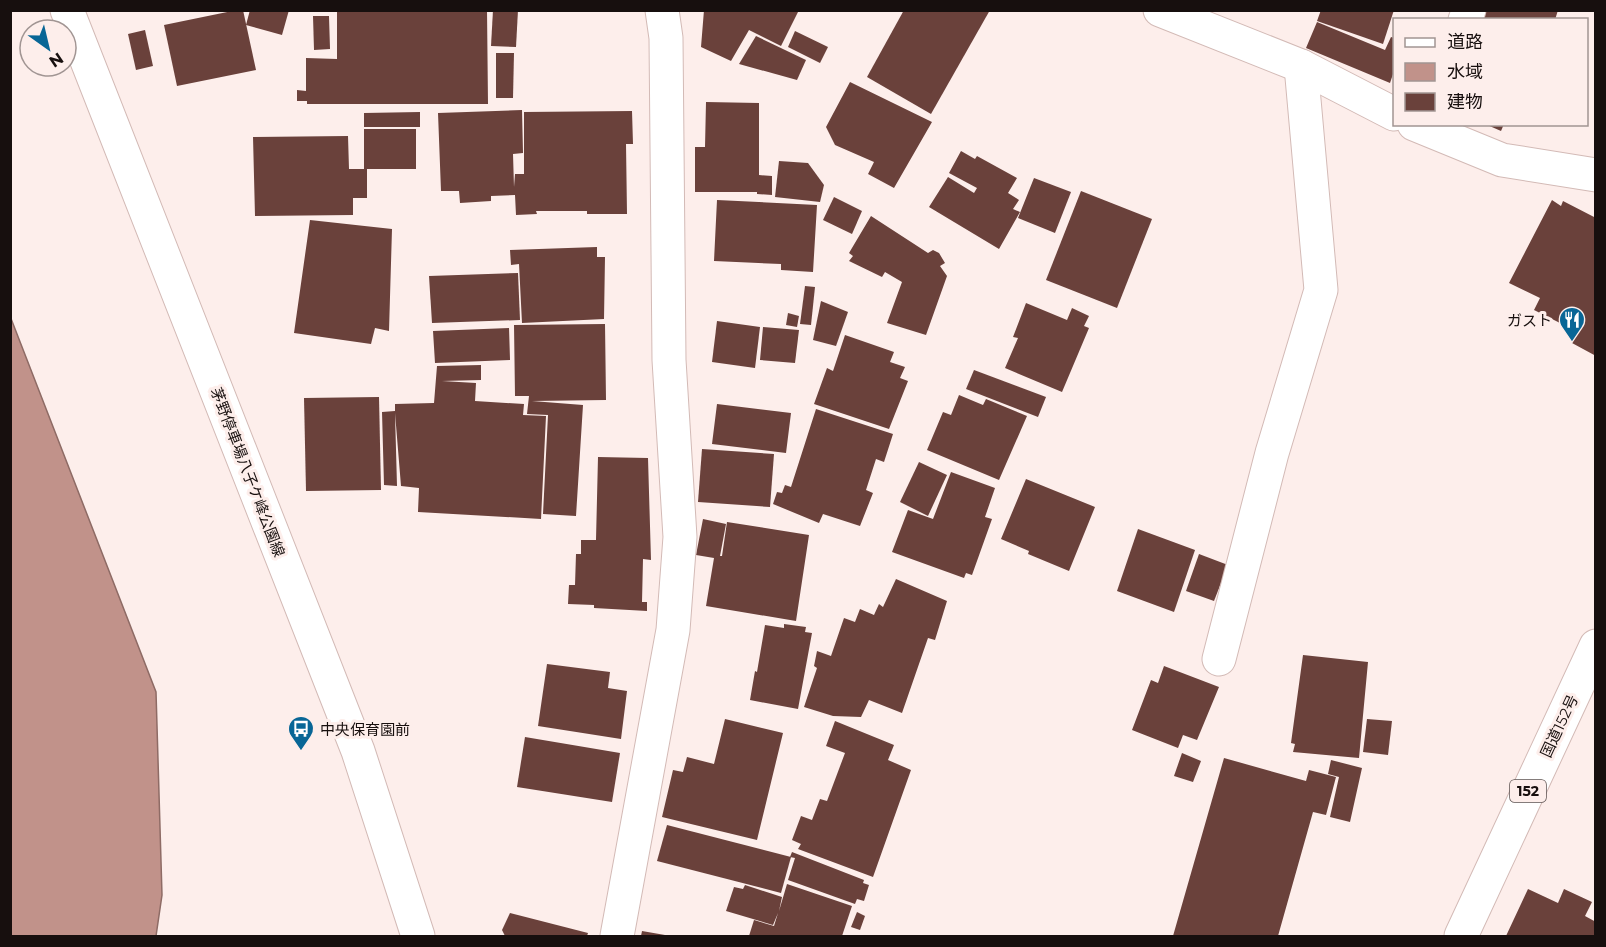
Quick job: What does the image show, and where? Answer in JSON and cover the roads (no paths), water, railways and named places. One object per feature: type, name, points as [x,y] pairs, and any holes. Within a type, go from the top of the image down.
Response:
[{"type":"main road","name":"茅野停車場八子ケ峰公園線","points":[[68,10],[358,751],[418,936]]},
{"type":"main road","points":[[617,936],[673,630],[680,537],[669,360],[666,38],[662,10]]},
{"type":"main road","points":[[1160,10],[1301,66],[1393,113]]},
{"type":"main road","points":[[1219,659],[1272,453],[1321,290],[1301,66]]},
{"type":"main road","points":[[1418,126],[1502,160],[1596,175]]},
{"type":"main road","name":"国道152号","points":[[1461,936],[1596,646]]},
{"type":"water","points":[[10,316],[156,692],[162,895],[156,936],[11,936]]},
{"type":"place","name":"ガスト","points":[[1572,343]]},
{"type":"place","name":"中央保育園前","points":[[301,752]]}]
